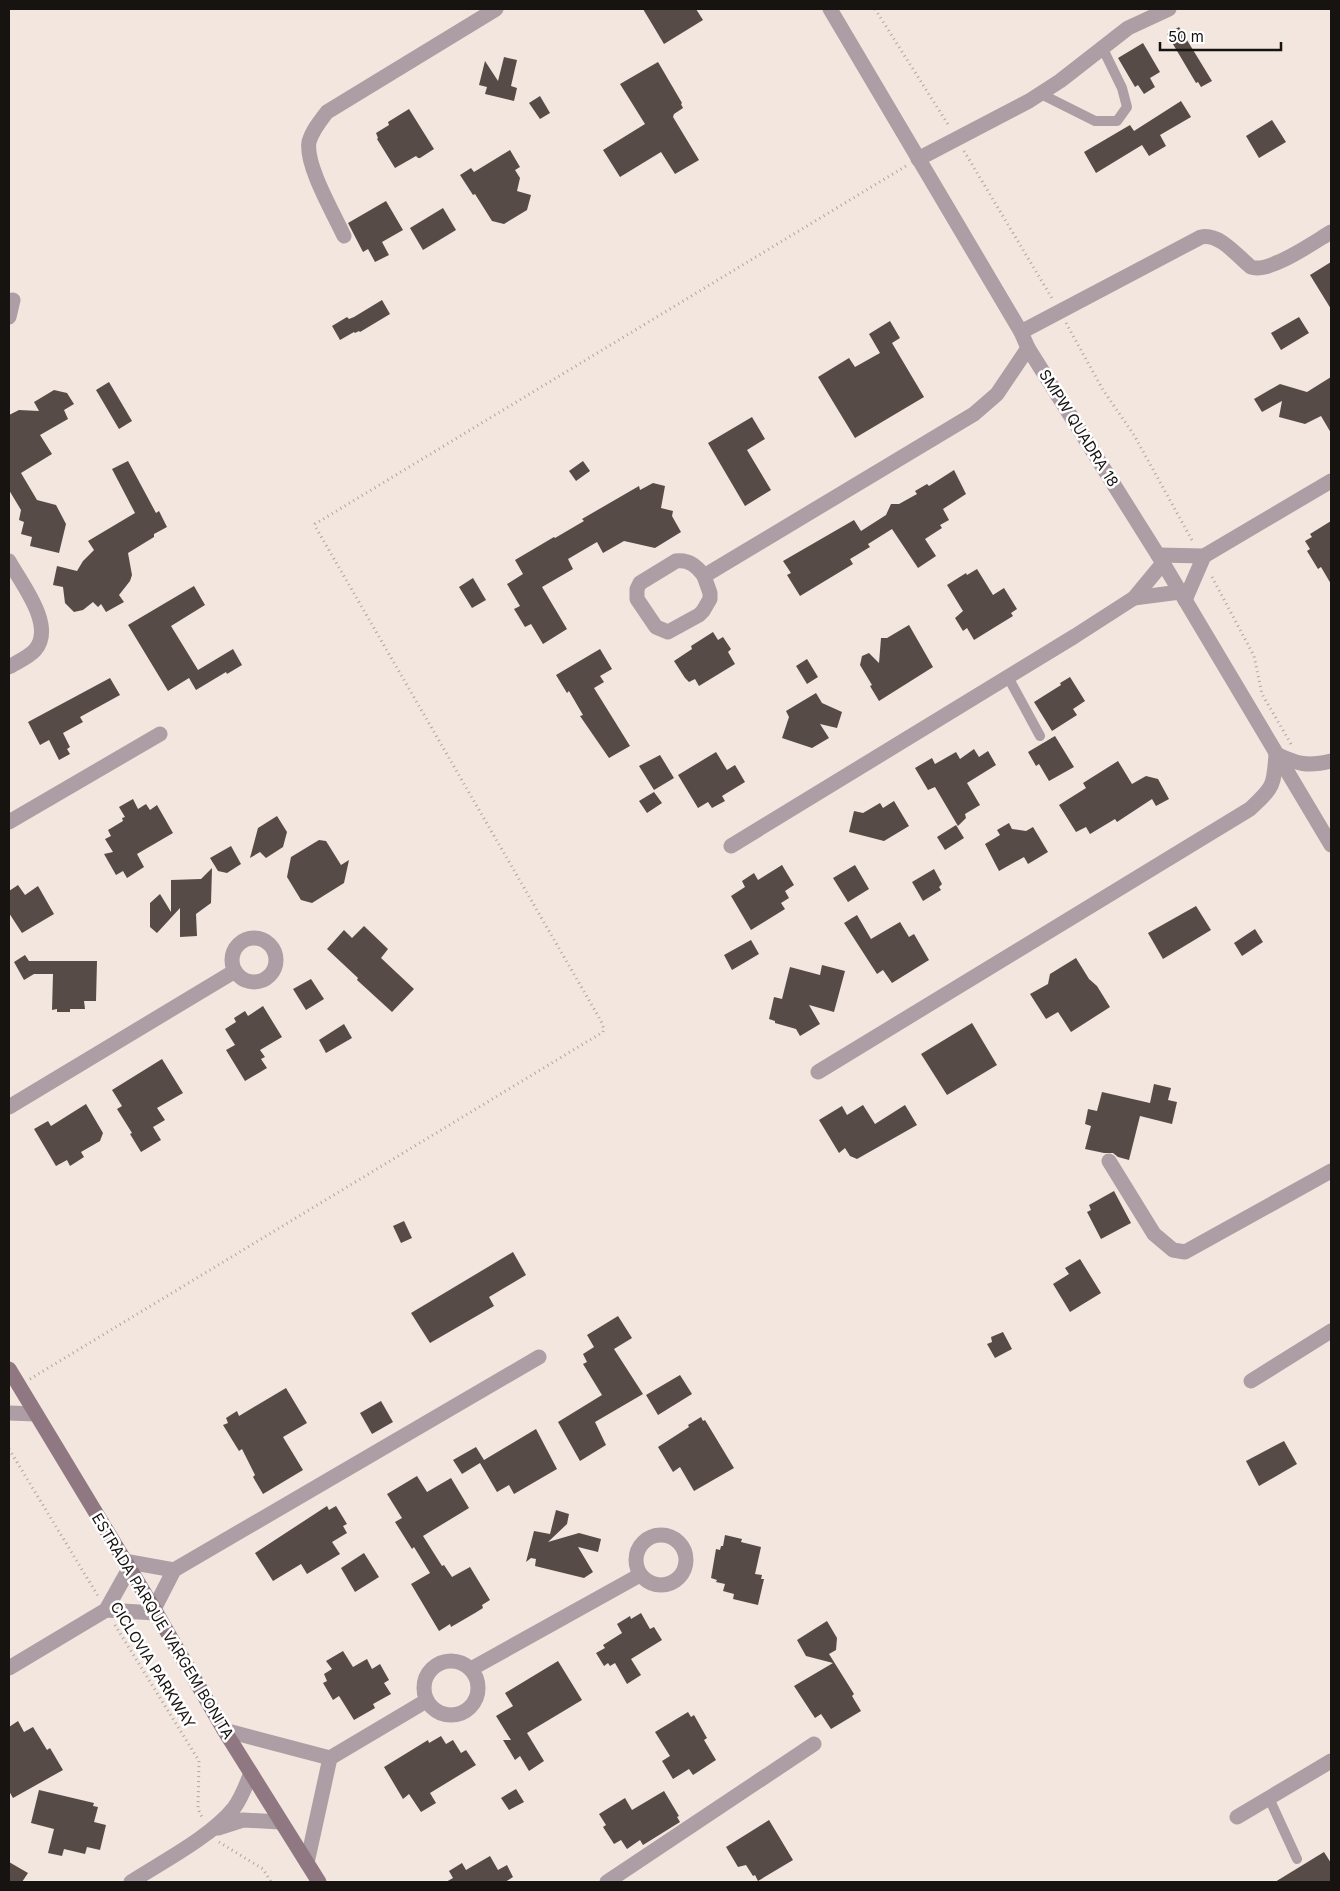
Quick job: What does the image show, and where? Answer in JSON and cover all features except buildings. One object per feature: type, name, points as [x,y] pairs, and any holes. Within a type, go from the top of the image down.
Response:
[{"type":"main road","name":"ESTRADA PARQUE VARGEM BONITA","points":[[9,1369],[224,1730],[319,1882]]},
{"type":"street","points":[[344,236],[309,160],[309,142],[317,125],[327,112],[496,9]]},
{"type":"street","name":"SMPW QUADRA 18","points":[[830,9],[1021,332],[1028,348],[1160,559],[1331,845]]},
{"type":"street","points":[[918,159],[1041,94],[1103,49],[1128,28],[1169,9]]},
{"type":"street","points":[[1021,332],[1207,236],[1216,238],[1251,268],[1258,270],[1272,266],[1331,232]]},
{"type":"street","points":[[9,317],[13,300]]},
{"type":"street","points":[[704,576],[974,414],[997,394],[1008,381],[1028,348]]},
{"type":"street","points":[[731,846],[1134,598],[1160,559],[1202,557],[1331,481]]},
{"type":"street","points":[[1134,598],[1182,596],[1202,557]]},
{"type":"street","points":[[683,560],[689,562],[699,569],[704,576],[710,593],[706,606],[699,615],[673,631],[664,632],[656,627],[637,599],[636,594],[640,584],[676,561],[683,560]]},
{"type":"street","points":[[9,561],[38,611],[42,629],[39,645],[34,652],[9,667]]},
{"type":"street","points":[[9,822],[160,734]]},
{"type":"street","points":[[818,1072],[1250,808],[1268,792],[1274,779],[1276,754],[1313,766],[1331,761]]},
{"type":"street","points":[[9,1107],[235,971]]},
{"type":"street","points":[[1109,1161],[1154,1234],[1173,1250],[1185,1252],[1331,1171]]},
{"type":"street","points":[[1251,1381],[1331,1331]]},
{"type":"street","points":[[9,1668],[106,1610],[154,1611],[174,1570],[539,1357]]},
{"type":"street","points":[[9,1413],[36,1414]]},
{"type":"street","points":[[106,1610],[126,1565],[174,1570]]},
{"type":"street","points":[[471,1669],[640,1575]]},
{"type":"street","points":[[458,1661],[471,1669],[478,1683],[478,1690],[477,1698],[467,1711],[452,1716],[437,1713],[426,1701],[423,1686],[429,1671],[442,1662],[458,1661]]},
{"type":"street","points":[[224,1730],[330,1758],[426,1701]]},
{"type":"street","points":[[607,1882],[814,1744]]},
{"type":"street","points":[[307,1863],[330,1758]]},
{"type":"street","points":[[1237,1818],[1331,1761]]},
{"type":"street","points":[[131,1882],[209,1832],[234,1807],[243,1794],[251,1773]]},
{"type":"street","points":[[209,1832],[243,1820],[280,1822]]},
{"type":"lane","points":[[1041,94],[1095,121],[1116,121],[1127,107],[1122,88],[1103,49]]},
{"type":"lane","points":[[1008,677],[1040,736]]},
{"type":"lane","points":[[1269,1798],[1297,1859]]},
{"type":"path","points":[[874,9],[957,139],[1060,312],[1103,390],[1134,435],[1202,557],[1254,656],[1262,694],[1303,764]]},
{"type":"path","points":[[19,1386],[603,1032],[604,1029],[601,1021],[315,524],[918,159]]},
{"type":"path","name":"CICLOVIA PARKWAY","points":[[9,1449],[199,1761],[198,1809],[209,1832],[223,1846],[263,1869],[271,1882]]}]
